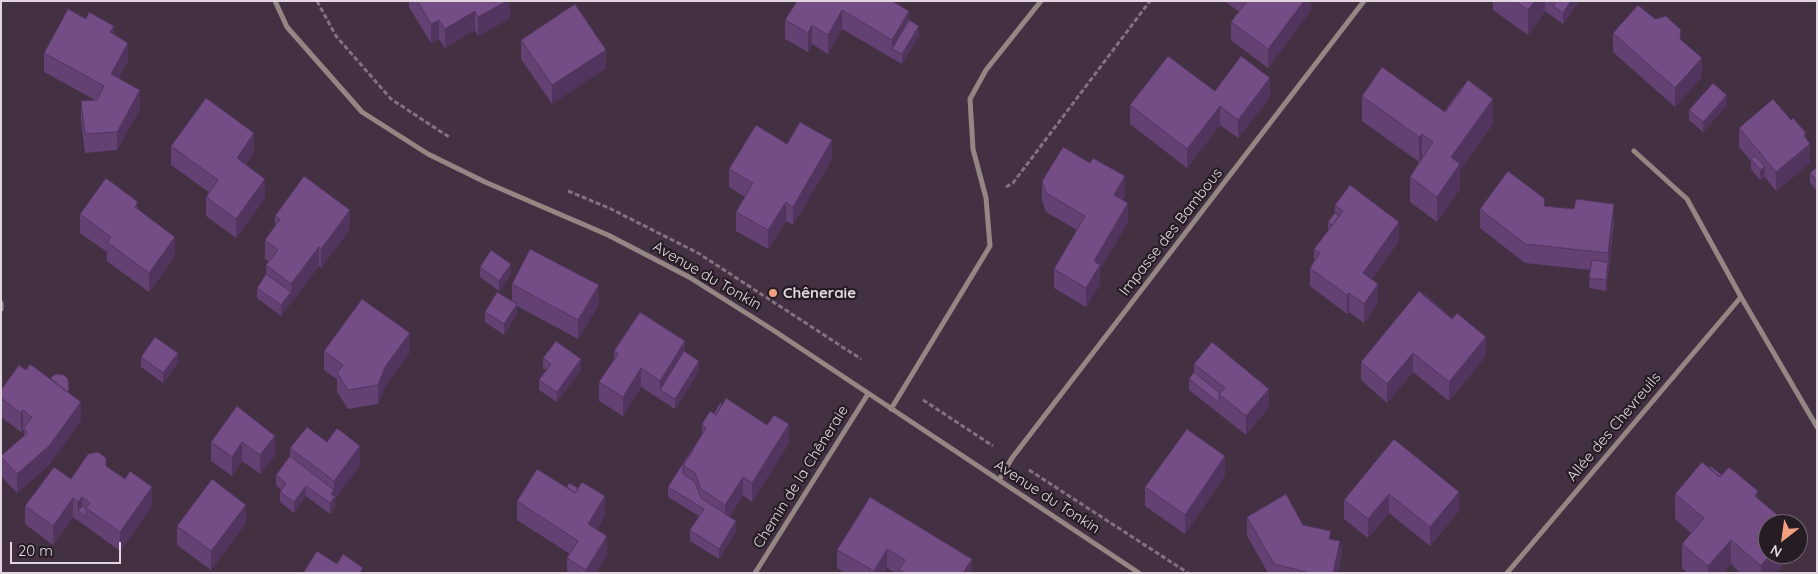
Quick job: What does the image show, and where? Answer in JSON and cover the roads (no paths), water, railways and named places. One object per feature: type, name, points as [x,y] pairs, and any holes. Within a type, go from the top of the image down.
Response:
[{"type":"street","name":"Avenue du Tonkin","points":[[275,1],[287,27],[362,112],[428,154],[485,182],[608,235],[689,277],[773,330],[1139,573]]},
{"type":"street","points":[[891,409],[990,246],[986,198],[973,149],[970,99],[986,70],[1041,1]]},
{"type":"street","name":"Impasse des Bambous","points":[[999,480],[1012,458],[1364,1]]},
{"type":"street","points":[[1634,151],[1687,199],[1741,298],[1817,428]]},
{"type":"street","name":"Allée des Chevreuils","points":[[1507,573],[1741,298]]},
{"type":"street","points":[[1,303],[1,309]]},
{"type":"street","name":"Chemin de la Chêneraie","points":[[755,573],[868,394]]},
{"type":"place","name":"Chêneraie","points":[[773,293]]}]
